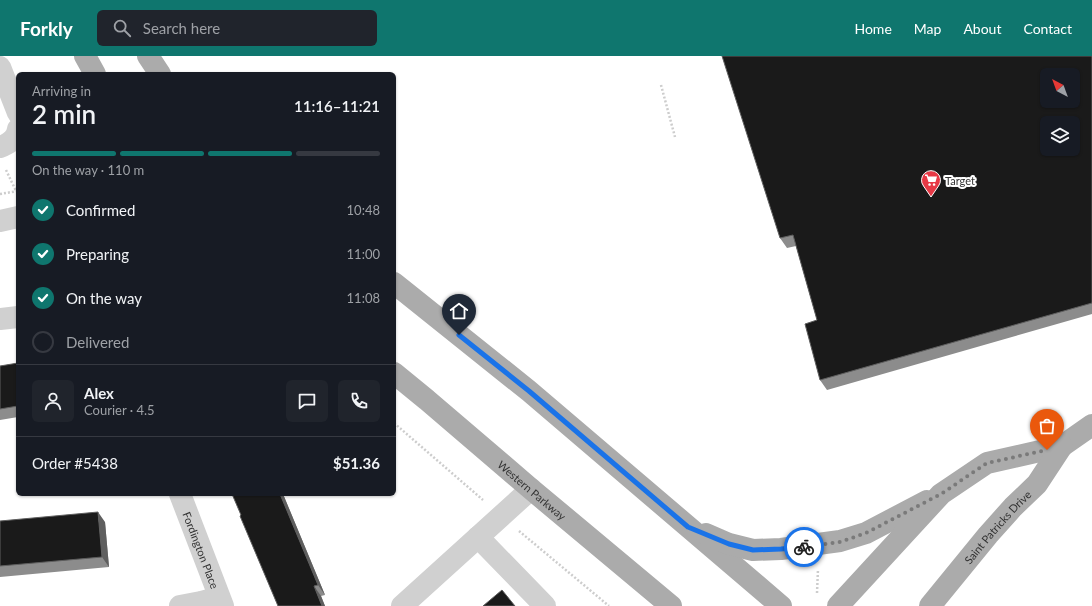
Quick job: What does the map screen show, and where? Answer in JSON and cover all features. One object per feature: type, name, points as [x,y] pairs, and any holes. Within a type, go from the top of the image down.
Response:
[{"type":"main road","points":[[85,56],[94,72]]},
{"type":"main road","points":[[148,56],[159,72]]},
{"type":"main road","points":[[396,285],[529,391],[780,606]]},
{"type":"main road","name":"Western Parkway","points":[[396,375],[530,489],[671,606]]},
{"type":"main road","name":"Saint Patricks Drive","points":[[838,606],[941,494],[987,463],[1062,446],[1092,425]]},
{"type":"main road","name":"Saint Patricks Drive","points":[[930,606],[1012,507],[1038,484],[1062,446]]},
{"type":"main road","points":[[688,527],[729,544],[753,550],[781,549],[840,542],[866,533],[941,494]]},
{"type":"street","points":[[0,67],[16,108]]},
{"type":"street","points":[[2,157],[7,145],[16,135]]},
{"type":"street","points":[[0,221],[16,217]]},
{"type":"street","points":[[0,319],[16,317]]},
{"type":"street","points":[[402,606],[530,489]]},
{"type":"street","name":"Fordington Place","points":[[181,496],[221,601]]},
{"type":"street","points":[[478,537],[545,606]]},
{"type":"street","points":[[180,606],[201,602],[221,601]]},
{"type":"path","points":[[661,85],[675,137]]},
{"type":"path","points":[[2,157],[16,191]]},
{"type":"path","points":[[817,594],[818,569]]},
{"type":"building","name":"Target","points":[[722,56],[1092,56],[1092,303],[820,380],[805,324],[817,320],[793,235],[780,238]]},
{"type":"building","points":[[16,363],[16,406],[0,409],[0,366]]},
{"type":"building","points":[[233,496],[281,496],[318,585],[314,586],[322,606],[278,606],[240,516],[241,515]]},
{"type":"building","points":[[98,512],[102,557],[0,566],[0,521]]},
{"type":"building","points":[[502,590],[515,606],[483,606]]},
{"type":"way so far","points":[[804,547],[840,542],[866,533],[941,494],[987,463],[1047,450]]},
{"type":"place","name":"Target","points":[[931,197]]},
{"type":"route","points":[[459,335],[529,391],[688,527],[729,544],[753,550],[804,547]]}]
